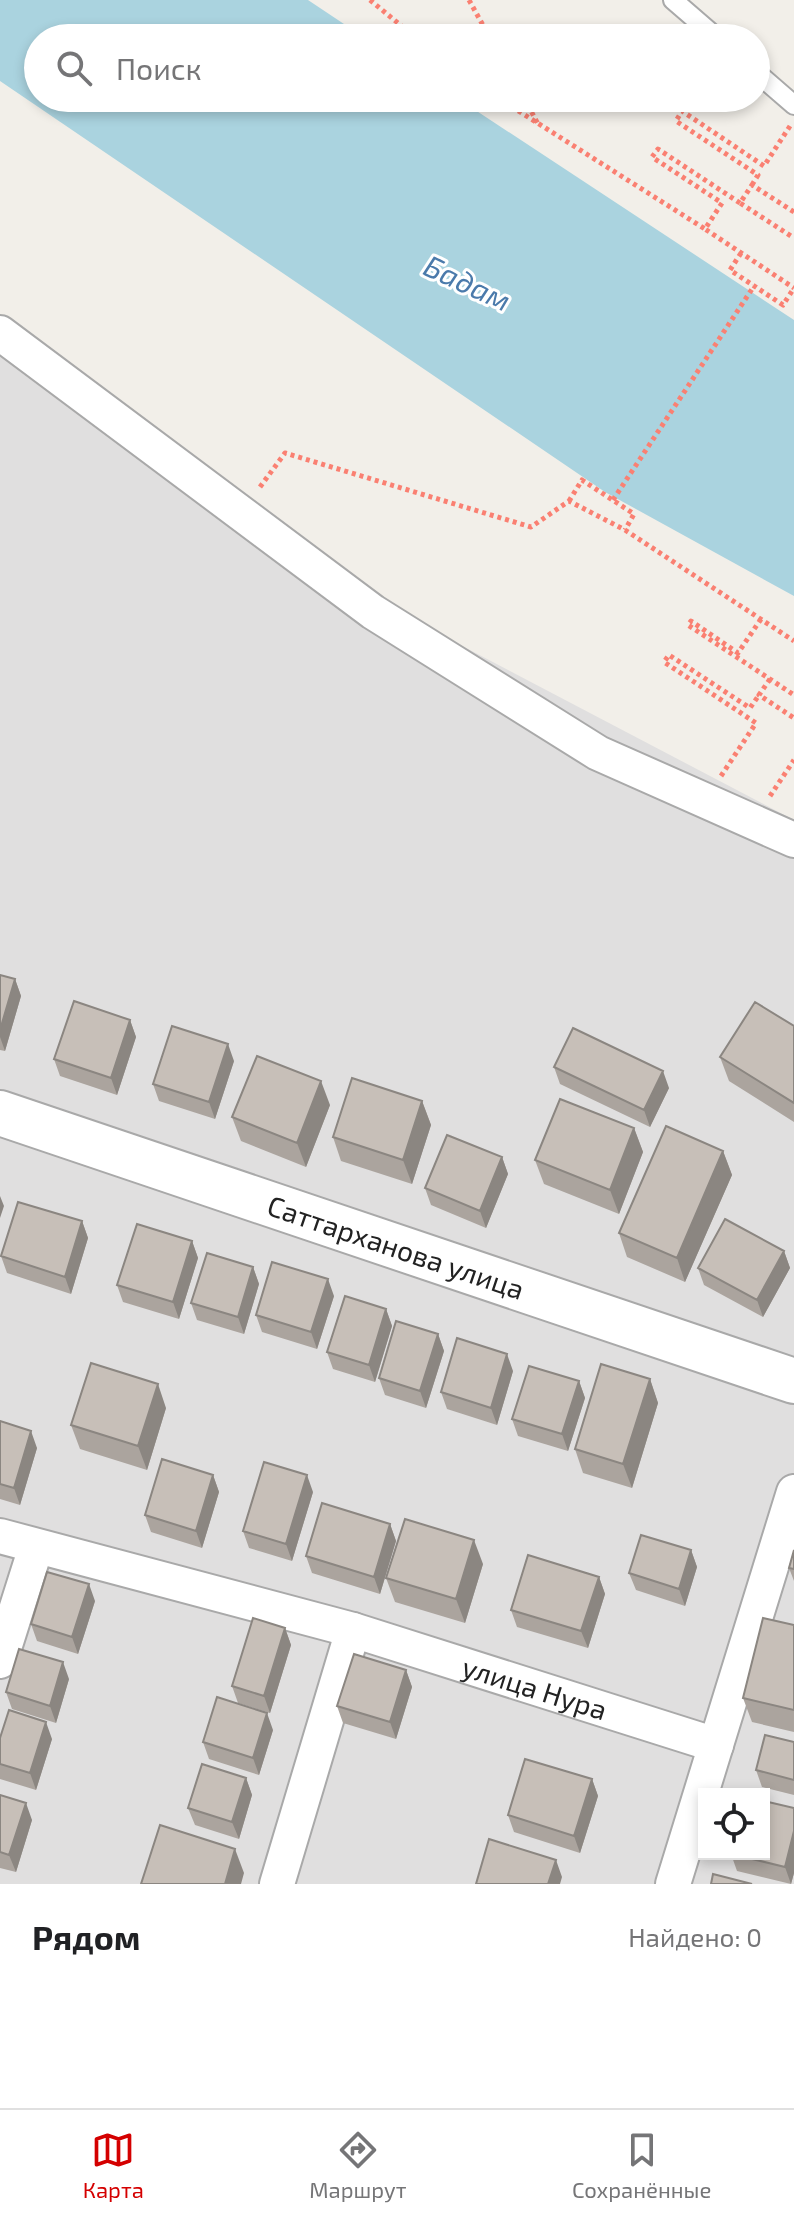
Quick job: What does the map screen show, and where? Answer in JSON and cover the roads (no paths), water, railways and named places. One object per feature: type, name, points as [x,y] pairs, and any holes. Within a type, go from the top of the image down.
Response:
[{"type":"street","points":[[0,333],[373,612],[584,745],[794,840]]},
{"type":"street","name":"Саттарханова улица","points":[[0,1113],[794,1381]]},
{"type":"street","points":[[673,1884],[794,1492]]},
{"type":"street","name":"улица Нура","points":[[0,1536],[353,1630],[716,1745]]},
{"type":"street","points":[[0,1661],[36,1547]]},
{"type":"street","points":[[277,1884],[353,1630]]},
{"type":"lane","points":[[673,0],[701,24]]},
{"type":"lane","points":[[770,84],[794,105]]},
{"type":"water","points":[[0,0],[308,0],[344,24],[24,24],[24,97],[0,81]]},
{"type":"water","name":"Бадам","points":[[46,112],[478,112],[794,320],[794,596],[605,492]]}]
